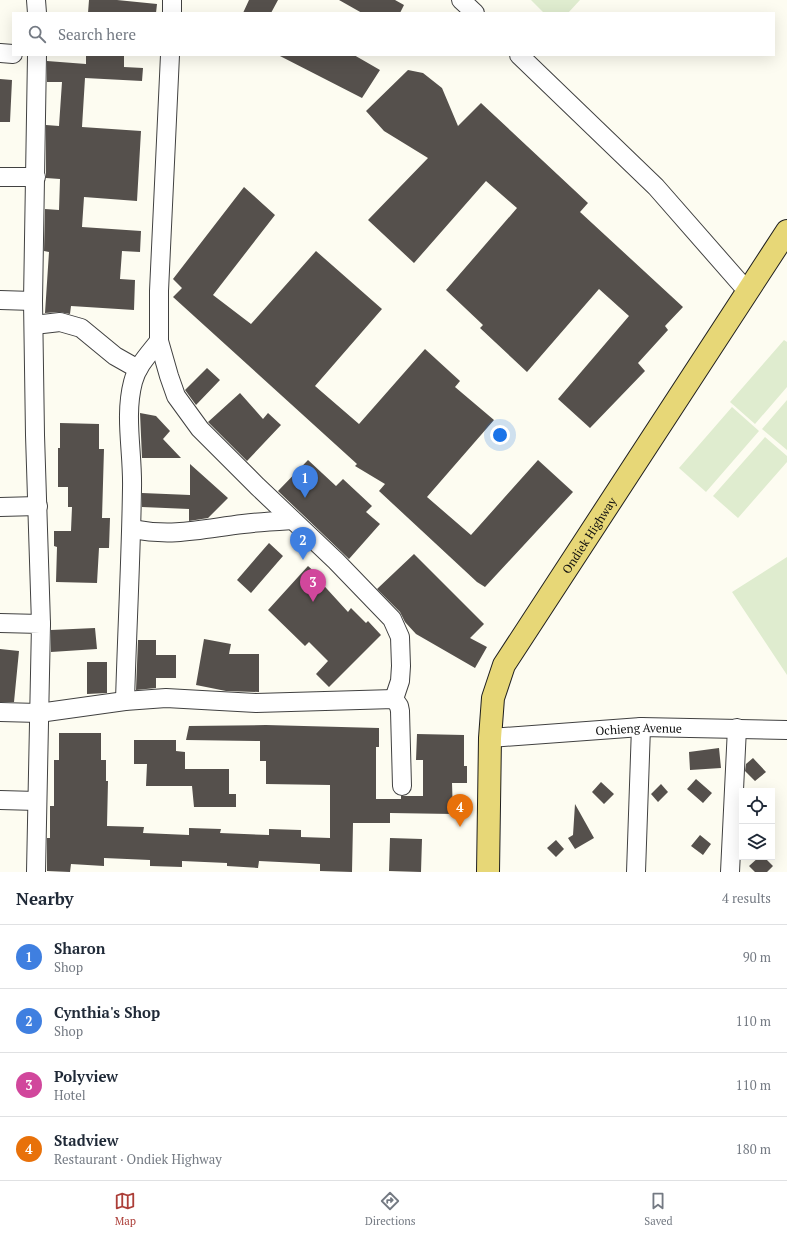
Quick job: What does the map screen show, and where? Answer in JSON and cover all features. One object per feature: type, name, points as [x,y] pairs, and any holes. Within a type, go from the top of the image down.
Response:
[{"type":"main road","name":"Ondiek Highway","points":[[488,872],[490,738],[493,698],[504,665],[787,231]]},
{"type":"street","points":[[36,0],[37,12]]},
{"type":"street","points":[[172,0],[172,12]]},
{"type":"street","points":[[461,0],[474,12]]},
{"type":"street","points":[[0,53],[12,54]]},
{"type":"street","points":[[36,872],[40,624],[33,301],[37,56]]},
{"type":"street","points":[[170,56],[159,291],[159,341],[176,396],[200,429],[292,520],[336,561],[392,619],[400,637],[401,666],[400,682],[394,699]]},
{"type":"street","points":[[520,56],[656,187],[748,292]]},
{"type":"street","points":[[0,178],[36,177]]},
{"type":"street","points":[[0,300],[33,301]]},
{"type":"street","points":[[34,325],[60,322],[81,328],[115,356],[138,369]]},
{"type":"street","points":[[125,701],[132,529],[132,472],[129,404],[133,380],[138,369],[159,341]]},
{"type":"street","points":[[0,507],[38,506]]},
{"type":"street","points":[[132,529],[152,533],[186,533],[243,524],[292,520]]},
{"type":"street","points":[[0,623],[40,624]]},
{"type":"street","points":[[0,712],[39,712],[125,701],[166,698],[256,703],[394,699]]},
{"type":"street","points":[[394,699],[400,710],[402,786]]},
{"type":"street","points":[[636,872],[641,727]]},
{"type":"street","name":"Ochieng Avenue","points":[[490,738],[641,727],[787,730]]},
{"type":"street","points":[[730,872],[737,728]]},
{"type":"street","points":[[0,800],[37,801]]},
{"type":"green space","points":[[531,0],[580,0],[569,12],[543,12]]},
{"type":"green space","points":[[784,340],[787,342],[787,387],[755,424],[730,402]]},
{"type":"green space","points":[[787,400],[787,450],[762,429]]},
{"type":"green space","points":[[732,407],[759,431],[706,492],[679,468]]},
{"type":"green space","points":[[765,437],[787,456],[787,462],[738,518],[713,496]]},
{"type":"green space","points":[[787,557],[787,675],[732,592]]},
{"type":"building","points":[[89,0],[117,0],[157,4],[156,12],[88,12]]},
{"type":"building","points":[[249,0],[278,0],[272,12],[243,12]]},
{"type":"building","points":[[339,0],[395,0],[404,5],[400,12],[360,12]]},
{"type":"building","points":[[86,56],[124,56],[124,67],[143,68],[142,81],[85,78],[82,127],[141,131],[137,201],[84,197],[82,227],[141,231],[140,252],[122,251],[120,279],[135,280],[134,310],[71,306],[70,314],[59,312],[45,313],[49,252],[44,251],[45,209],[59,210],[60,179],[46,178],[46,125],[59,126],[62,82],[47,82],[47,61],[86,64]]},
{"type":"building","points":[[280,56],[356,56],[380,70],[362,98]]},
{"type":"building","points":[[408,70],[423,73],[442,88],[458,126],[481,103],[588,203],[580,212],[683,307],[665,326],[668,330],[638,363],[645,371],[590,428],[558,399],[629,316],[599,289],[527,372],[480,328],[483,325],[446,290],[517,208],[486,181],[414,263],[368,220],[428,158],[384,131],[366,111]]},
{"type":"building","points":[[0,79],[12,80],[10,122],[0,122]]},
{"type":"building","points":[[244,187],[275,215],[213,295],[251,324],[316,251],[382,309],[315,386],[359,424],[425,349],[460,381],[455,387],[494,420],[427,497],[471,535],[538,460],[573,492],[485,587],[477,582],[379,491],[385,484],[355,466],[357,464],[173,297],[182,288],[173,279]]},
{"type":"building","points":[[207,368],[220,380],[196,405],[185,390]]},
{"type":"building","points":[[240,393],[263,419],[268,413],[281,425],[247,461],[208,422]]},
{"type":"building","points":[[140,413],[156,416],[170,431],[163,439],[181,458],[142,458]]},
{"type":"building","points":[[60,423],[99,424],[99,449],[104,449],[102,518],[110,518],[109,548],[99,548],[97,583],[56,582],[57,547],[54,546],[54,531],[71,531],[72,507],[68,507],[68,487],[58,487],[58,448],[60,448]]},
{"type":"building","points":[[308,460],[336,486],[343,479],[372,506],[366,512],[380,524],[349,559],[278,491]]},
{"type":"building","points":[[190,464],[228,498],[208,518],[189,521],[189,509],[142,507],[142,493],[190,495]]},
{"type":"building","points":[[269,543],[283,556],[251,593],[237,580]]},
{"type":"building","points":[[414,554],[484,624],[470,638],[487,647],[475,668],[416,634],[405,622],[400,612],[377,589]]},
{"type":"building","points":[[308,566],[319,576],[317,578],[348,612],[351,608],[366,623],[368,621],[381,635],[329,687],[316,674],[328,661],[309,642],[305,646],[268,610]]},
{"type":"building","points":[[95,628],[97,649],[51,652],[51,630]]},
{"type":"building","points":[[204,639],[231,644],[229,654],[259,654],[259,692],[226,691],[196,685]]},
{"type":"building","points":[[138,640],[156,640],[156,655],[176,655],[176,678],[156,678],[156,688],[136,690]]},
{"type":"building","points":[[0,649],[19,651],[14,702],[0,702]]},
{"type":"building","points":[[87,662],[107,662],[107,693],[87,694]]},
{"type":"building","points":[[266,725],[379,728],[379,747],[376,747],[376,799],[401,799],[401,796],[423,796],[423,760],[416,760],[417,734],[464,735],[464,766],[467,766],[467,783],[452,783],[453,814],[390,813],[390,823],[353,823],[352,872],[320,871],[320,864],[259,861],[258,868],[227,866],[227,863],[182,861],[182,867],[150,866],[150,860],[104,858],[104,866],[71,864],[70,872],[47,871],[47,838],[50,838],[50,806],[54,806],[54,760],[59,760],[59,733],[101,733],[101,760],[106,760],[106,781],[108,781],[107,826],[144,827],[143,833],[189,835],[189,828],[221,829],[220,833],[269,835],[269,829],[301,830],[301,837],[330,838],[330,785],[266,784],[266,761],[260,761],[260,741],[186,740],[189,726]]},
{"type":"building","points":[[134,740],[176,740],[176,751],[185,752],[185,769],[229,769],[229,794],[236,794],[236,807],[194,807],[192,786],[146,786],[147,764],[134,764]]},
{"type":"building","points":[[719,748],[721,768],[690,770],[689,752]]},
{"type":"building","points":[[753,758],[766,772],[755,781],[745,771],[746,764]]},
{"type":"building","points":[[696,779],[712,793],[703,803],[687,789]]},
{"type":"building","points":[[601,782],[614,794],[604,804],[592,792]]},
{"type":"building","points":[[661,784],[668,792],[658,802],[651,794]]},
{"type":"building","points":[[575,804],[594,838],[575,849],[568,838],[573,835]]},
{"type":"building","points":[[700,835],[711,844],[703,855],[691,846]]},
{"type":"building","points":[[390,838],[422,839],[421,872],[389,871]]},
{"type":"building","points":[[556,840],[564,849],[556,857],[547,848]]},
{"type":"building","points":[[756,860],[767,860],[773,866],[767,872],[755,872],[749,866]]},
{"type":"place","name":"Sharon","points":[[305,498]]},
{"type":"place","name":"Cynthia's Shop","points":[[303,560]]},
{"type":"place","name":"Polyview","points":[[313,602]]},
{"type":"place","name":"Stadview","points":[[460,827]]}]
